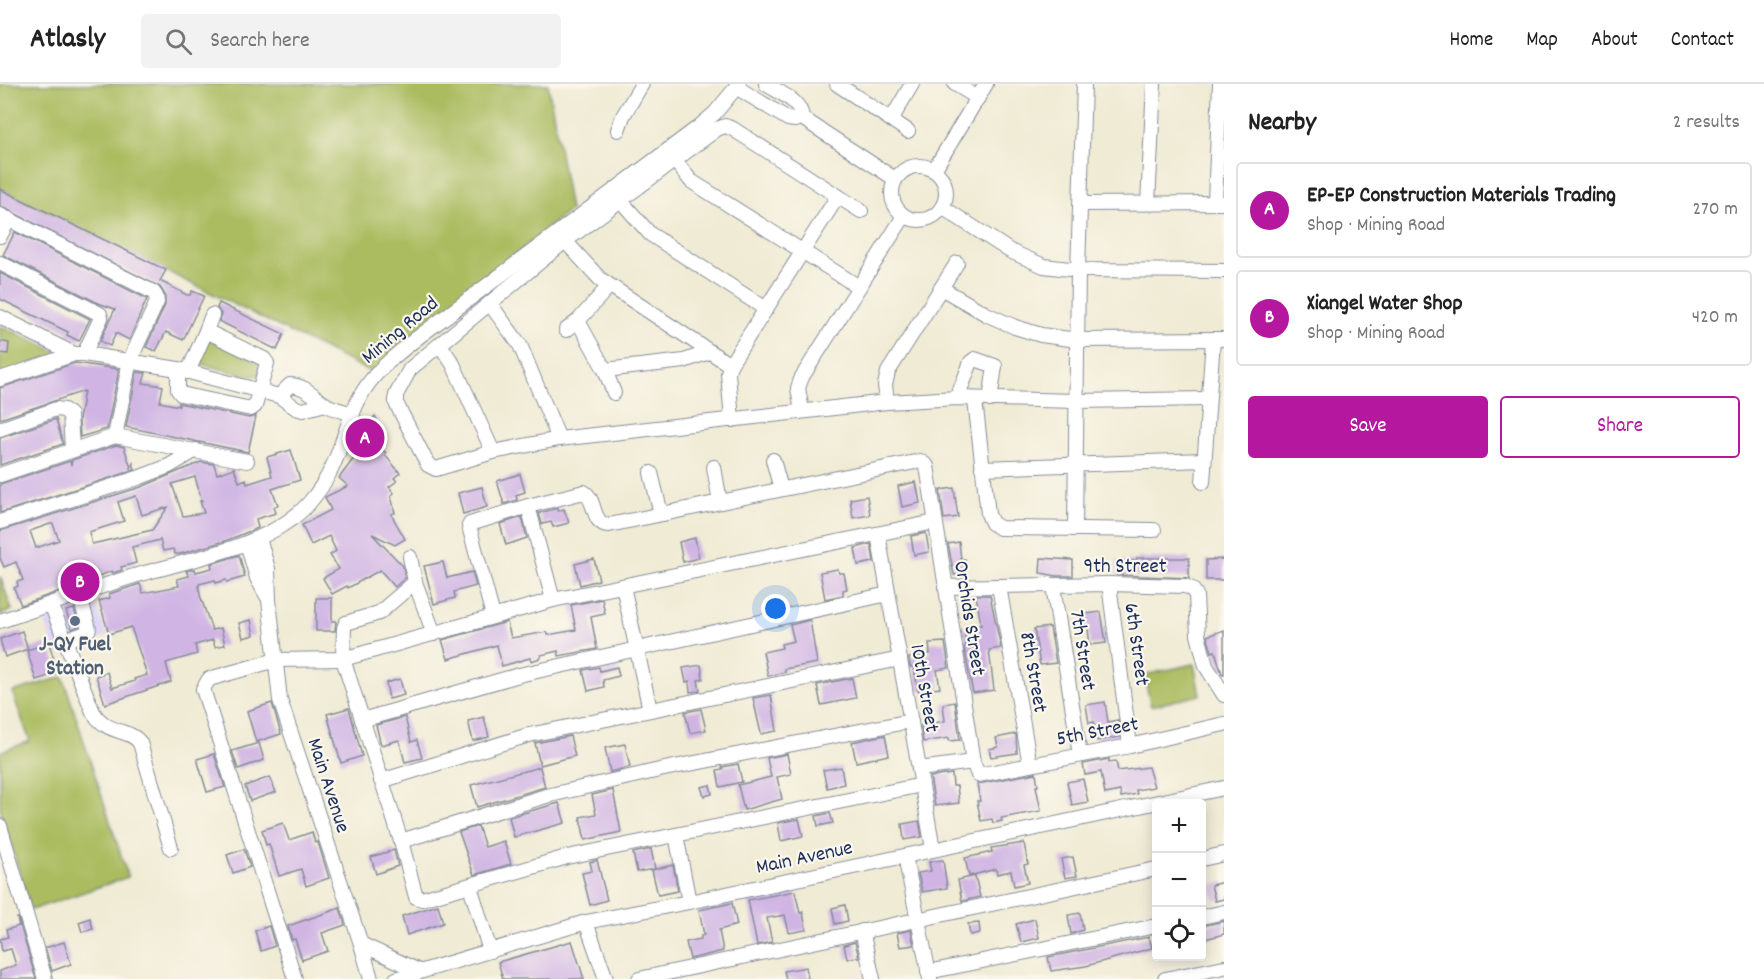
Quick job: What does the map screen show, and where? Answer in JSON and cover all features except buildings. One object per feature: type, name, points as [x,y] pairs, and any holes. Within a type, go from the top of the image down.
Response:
[{"type":"street","points":[[618,130],[622,116],[642,84]]},
{"type":"street","points":[[837,84],[908,131]]},
{"type":"street","points":[[891,120],[912,84]]},
{"type":"street","points":[[955,84],[978,98]]},
{"type":"street","points":[[934,170],[986,84]]},
{"type":"street","points":[[1075,529],[1078,270],[1084,84]]},
{"type":"street","points":[[1148,203],[1154,84]]},
{"type":"street","points":[[1081,204],[1220,202],[1220,84]]},
{"type":"street","points":[[738,86],[788,119],[802,118],[895,179]]},
{"type":"street","name":"Mining Road","points":[[0,621],[79,593],[253,540],[275,531],[293,519],[322,487],[340,453],[360,397],[370,381],[392,358],[700,126],[715,113],[738,86]]},
{"type":"street","points":[[762,103],[769,86],[796,104],[801,110],[802,118]]},
{"type":"street","points":[[861,211],[733,129],[725,126],[717,129],[565,241],[410,369],[396,396],[396,403],[428,465],[436,469],[493,452],[559,439],[887,402],[957,398],[1077,401],[1208,399]]},
{"type":"street","points":[[675,161],[691,181],[859,287]]},
{"type":"street","points":[[917,165],[934,170],[944,183],[946,191],[942,207],[929,219],[912,220],[904,216],[897,210],[891,195],[895,179],[909,167],[917,165]]},
{"type":"street","points":[[732,420],[728,373],[730,365],[838,196]]},
{"type":"street","points":[[621,201],[650,234],[766,309]]},
{"type":"street","points":[[942,207],[1010,251],[1044,266],[1078,270],[1224,271]]},
{"type":"street","points":[[802,411],[798,388],[802,377],[904,216]]},
{"type":"street","points":[[0,236],[4,217],[153,292],[156,296],[157,302],[130,360],[115,436]]},
{"type":"street","points":[[565,241],[609,286],[730,365]]},
{"type":"street","points":[[0,263],[100,314],[100,318],[79,354],[0,379]]},
{"type":"street","points":[[887,402],[885,384],[888,372],[957,263]]},
{"type":"street","points":[[566,330],[578,321],[609,286]]},
{"type":"street","points":[[941,288],[986,314],[1015,327],[1041,335],[1077,340],[1218,339],[1208,399],[1203,482]]},
{"type":"street","points":[[490,304],[520,345],[559,439]]},
{"type":"street","points":[[206,331],[266,361],[255,406],[251,409],[182,394],[178,390],[183,370],[206,331],[212,315]]},
{"type":"street","points":[[0,317],[79,354],[130,360],[183,370],[279,396],[303,410],[325,404]]},
{"type":"street","points":[[578,321],[605,370],[614,393]]},
{"type":"street","points":[[440,345],[453,364],[493,452]]},
{"type":"street","points":[[605,370],[684,361],[709,352]]},
{"type":"street","points":[[957,398],[971,363],[975,359],[996,366],[990,400]]},
{"type":"street","points":[[279,396],[290,385],[297,386],[315,394],[325,404],[353,414]]},
{"type":"street","points":[[975,400],[988,514],[992,523],[1000,528],[1154,530]]},
{"type":"street","points":[[0,429],[56,409],[64,410],[70,415],[72,449]]},
{"type":"street","points":[[0,475],[115,436],[247,461]]},
{"type":"street","points":[[0,522],[146,475],[169,466],[196,450]]},
{"type":"street","points":[[493,616],[470,524],[584,492],[590,496],[598,522],[603,525],[720,502],[781,489],[773,460]]},
{"type":"street","points":[[982,468],[1204,460]]},
{"type":"street","name":"Orchids Street","points":[[781,489],[920,461],[927,466],[976,768]]},
{"type":"street","points":[[714,467],[720,502]]},
{"type":"street","points":[[651,472],[662,514]]},
{"type":"street","points":[[528,506],[553,600]]},
{"type":"street","points":[[295,979],[203,689],[209,679],[276,660],[344,659],[553,600],[935,522]]},
{"type":"street","name":"10th Street","points":[[878,534],[933,849]]},
{"type":"street","name":"Main Avenue","points":[[253,540],[257,578],[269,600],[280,700],[371,979]]},
{"type":"street","points":[[410,557],[415,582],[434,633]]},
{"type":"street","points":[[415,582],[379,613],[345,624],[344,659],[418,899],[422,900],[567,857],[922,785]]},
{"type":"street","name":"9th Street","points":[[945,587],[1109,584],[1185,586],[1192,589],[1196,595],[1198,635],[1206,666],[1224,695]]},
{"type":"street","name":"6th Street","points":[[1109,584],[1130,746]]},
{"type":"street","points":[[623,586],[650,710]]},
{"type":"street","name":"8th Street","points":[[999,586],[1030,765]]},
{"type":"street","name":"7th Street","points":[[1053,586],[1080,756]]},
{"type":"street","points":[[64,640],[86,633],[89,629],[79,593]]},
{"type":"street","points":[[362,720],[519,675],[888,594]]},
{"type":"street","points":[[51,604],[98,720],[108,728],[135,738],[140,743],[171,848]]},
{"type":"street","points":[[381,781],[529,735],[900,659]]},
{"type":"street","points":[[401,841],[546,796],[911,721]]},
{"type":"street","name":"5th Street","points":[[919,769],[1030,765],[1130,746],[1224,724]]},
{"type":"street","name":"Main Avenue","points":[[396,979],[417,975],[586,922],[1224,788]]},
{"type":"street","points":[[0,826],[45,979]]},
{"type":"street","points":[[676,835],[689,902]]},
{"type":"street","points":[[1206,858],[1224,854]]},
{"type":"street","points":[[905,856],[929,976],[1152,927]]},
{"type":"street","points":[[639,979],[664,976],[1152,869]]},
{"type":"street","points":[[470,886],[490,951]]},
{"type":"street","points":[[1206,916],[1224,912]]},
{"type":"street","points":[[586,922],[606,979]]},
{"type":"street","points":[[862,931],[873,979]]},
{"type":"street","points":[[361,944],[417,975]]},
{"type":"street","points":[[712,965],[717,979]]},
{"type":"street","points":[[1165,979],[1224,967]]},
{"type":"shaded area","points":[[94,598],[107,636],[56,654],[43,616]]},
{"type":"green space","points":[[0,84],[548,84],[570,210],[371,372],[0,189]]},
{"type":"green space","points":[[0,326],[62,354],[0,375]]},
{"type":"green space","points":[[207,337],[265,362],[259,375],[251,376],[200,364],[197,361]]},
{"type":"green space","points":[[0,576],[12,610],[0,615]]},
{"type":"green space","points":[[1194,664],[1200,695],[1151,706],[1144,675]]},
{"type":"green space","points":[[63,677],[128,877],[31,910],[0,808],[0,752],[30,741],[12,692]]},
{"type":"place","name":"EP-EP Construction Materials Trading","points":[[365,438]]},
{"type":"place","name":"Xiangel Water Shop","points":[[80,582]]},
{"type":"place","name":"J-QY Fuel Station","points":[[75,621]]}]
